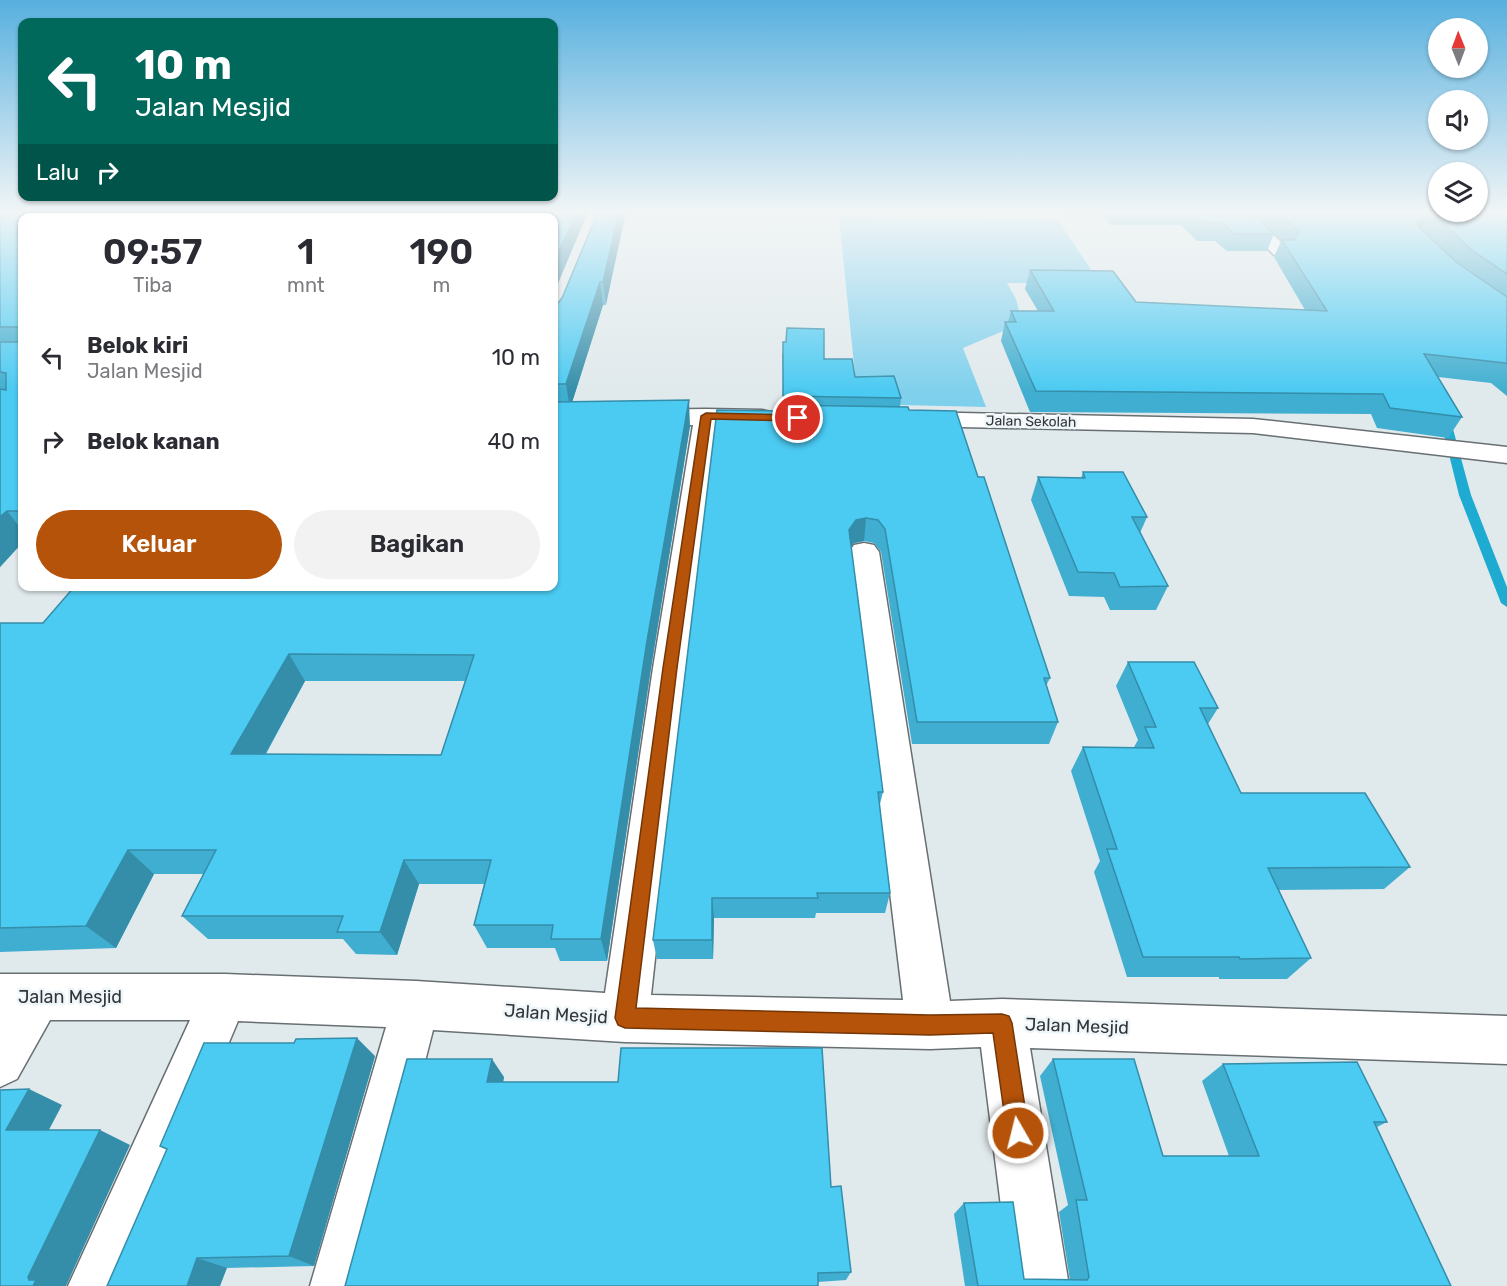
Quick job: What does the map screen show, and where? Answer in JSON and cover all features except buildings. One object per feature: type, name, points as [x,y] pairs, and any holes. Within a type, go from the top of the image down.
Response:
[{"type":"street","points":[[625,1018],[670,668],[706,416]]},
{"type":"street","points":[[558,418],[786,417]]},
{"type":"street","name":"Jalan Sekolah","points":[[889,419],[1253,426],[1376,438],[1497,454]]},
{"type":"street","points":[[864,552],[930,1025]]},
{"type":"street","points":[[0,1062],[18,997]]},
{"type":"street","name":"Jalan Mesjid","points":[[18,997],[225,997],[416,1005],[625,1018],[930,1025],[1002,1023],[1507,1040]]},
{"type":"street","points":[[97,1286],[225,997]]},
{"type":"street","points":[[339,1286],[416,1005]]},
{"type":"street","points":[[1002,1023],[1040,1286]]},
{"type":"shaded area","points":[[845,272],[1093,272],[1100,283],[1007,283],[1016,299],[1022,323],[963,348],[986,407],[858,404]]},
{"type":"waterway","points":[[1445,418],[1465,495],[1507,603]]},
{"type":"route","points":[[798,418],[706,416],[670,668],[625,1018],[930,1025],[1002,1023],[1018,1133]]}]
